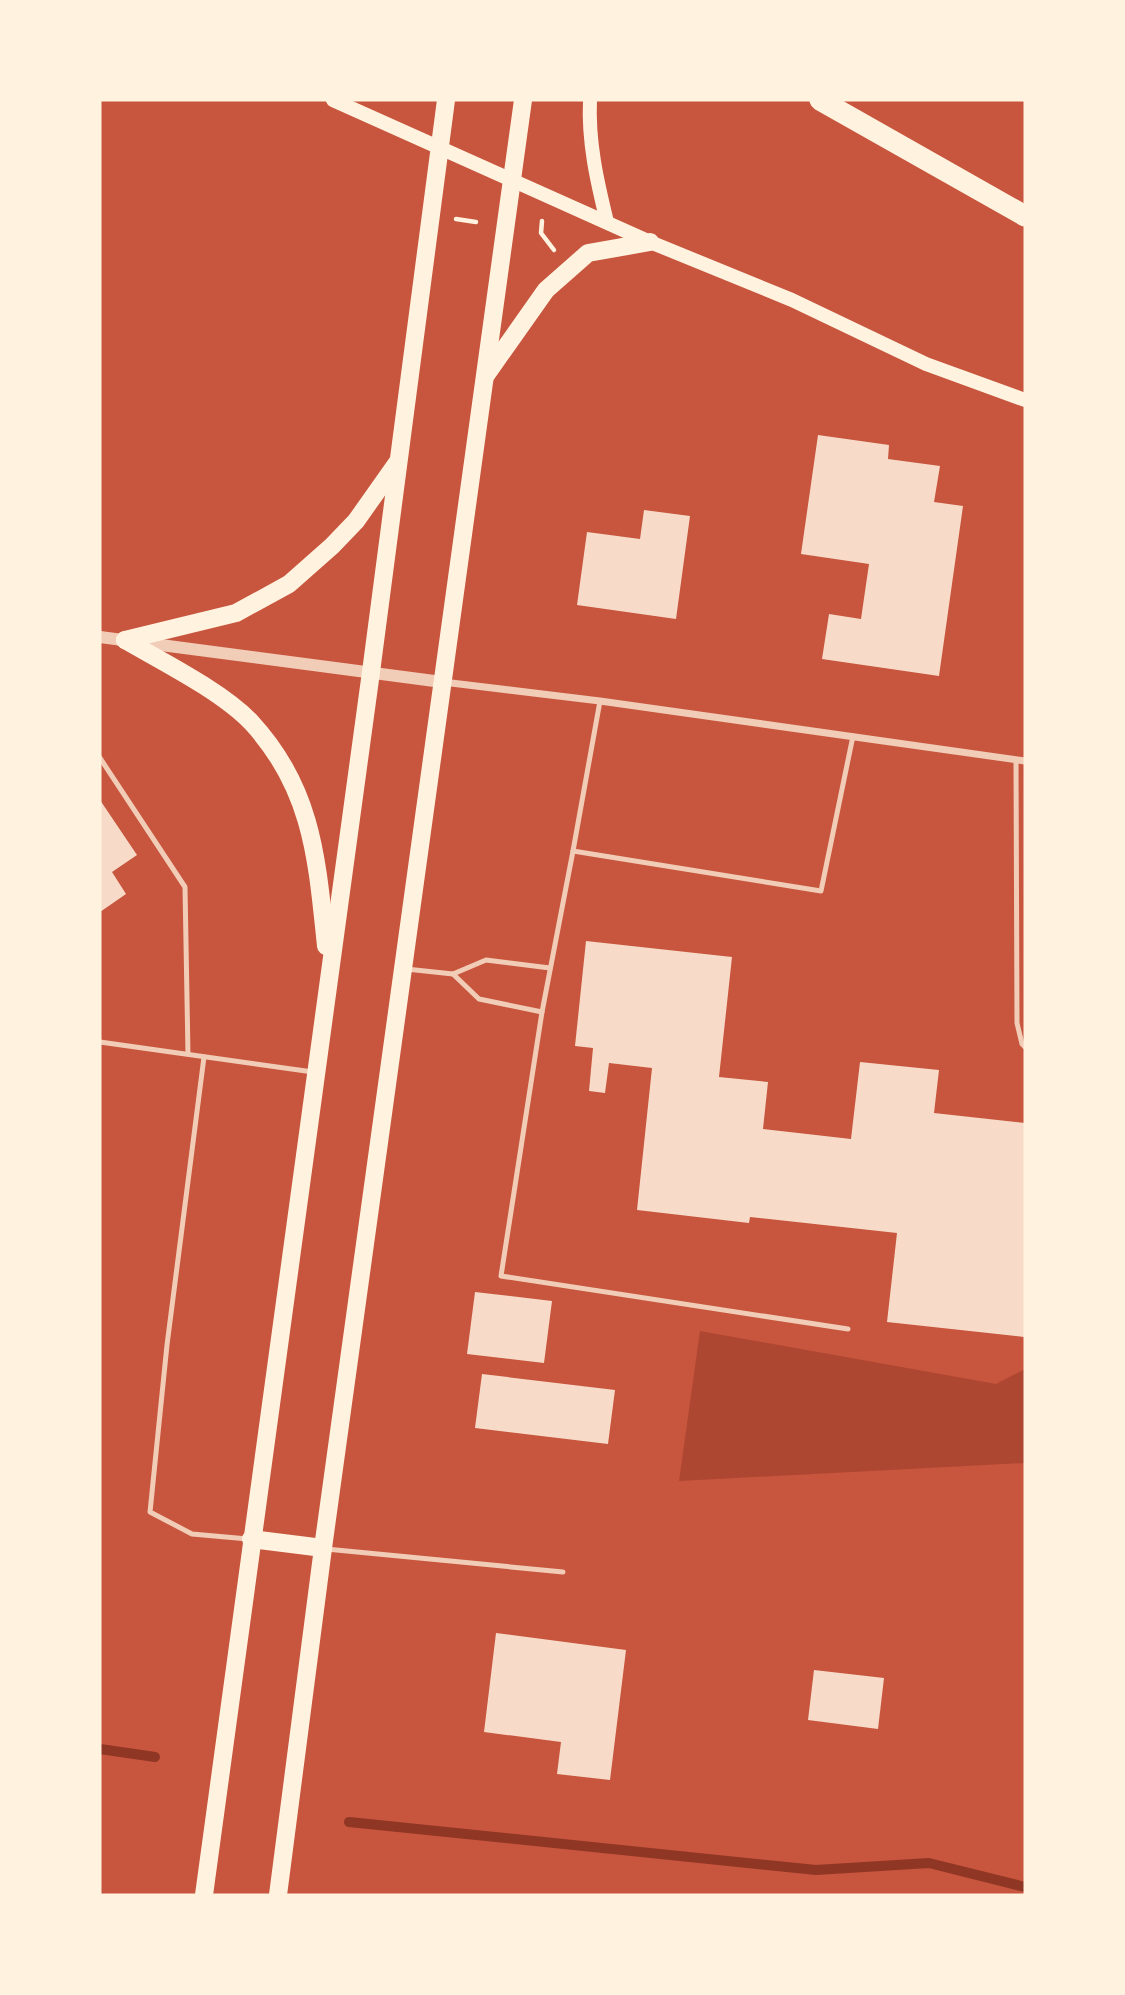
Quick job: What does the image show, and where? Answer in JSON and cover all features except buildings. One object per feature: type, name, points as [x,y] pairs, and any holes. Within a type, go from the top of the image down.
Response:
[{"type":"highway","points":[[820,100],[1025,216]]},
{"type":"main road","points":[[333,100],[650,242],[792,300],[926,364],[1025,400]]},
{"type":"main road","points":[[204,1895],[446,100]]},
{"type":"main road","points":[[278,1895],[402,969],[523,100]]},
{"type":"main road","points":[[590,100],[589,128],[593,165],[607,222]]},
{"type":"main road","points":[[484,377],[546,290],[589,253],[650,242]]},
{"type":"main road","points":[[125,640],[236,613],[289,584],[356,521],[398,460]]},
{"type":"main road","points":[[125,640],[207,688],[249,721],[278,757],[305,810],[317,862],[329,976]]},
{"type":"main road","points":[[251,1539],[323,1548]]},
{"type":"street","points":[[100,637],[600,701],[1025,761]]},
{"type":"lane","points":[[600,701],[542,1012],[501,1276],[848,1329]]},
{"type":"lane","points":[[573,851],[821,891],[853,736]]},
{"type":"lane","points":[[100,758],[185,887],[188,1054]]},
{"type":"lane","points":[[1016,760],[1017,1023],[1025,1047]]},
{"type":"lane","points":[[402,969],[453,974],[486,960],[550,968]]},
{"type":"lane","points":[[453,974],[479,999],[542,1012]]},
{"type":"lane","points":[[100,1042],[316,1072]]},
{"type":"lane","points":[[204,1057],[167,1345],[150,1512],[192,1534],[251,1539]]},
{"type":"lane","points":[[323,1548],[563,1572]]},
{"type":"path","points":[[448,218],[476,222]]},
{"type":"path","points":[[542,218],[541,233],[558,257]]},
{"type":"shaded area","points":[[700,1331],[996,1384],[1025,1369],[1025,1463],[679,1481]]},
{"type":"waterway","points":[[100,1749],[155,1757]]},
{"type":"waterway","points":[[349,1822],[816,1870],[929,1863],[1025,1887]]}]
